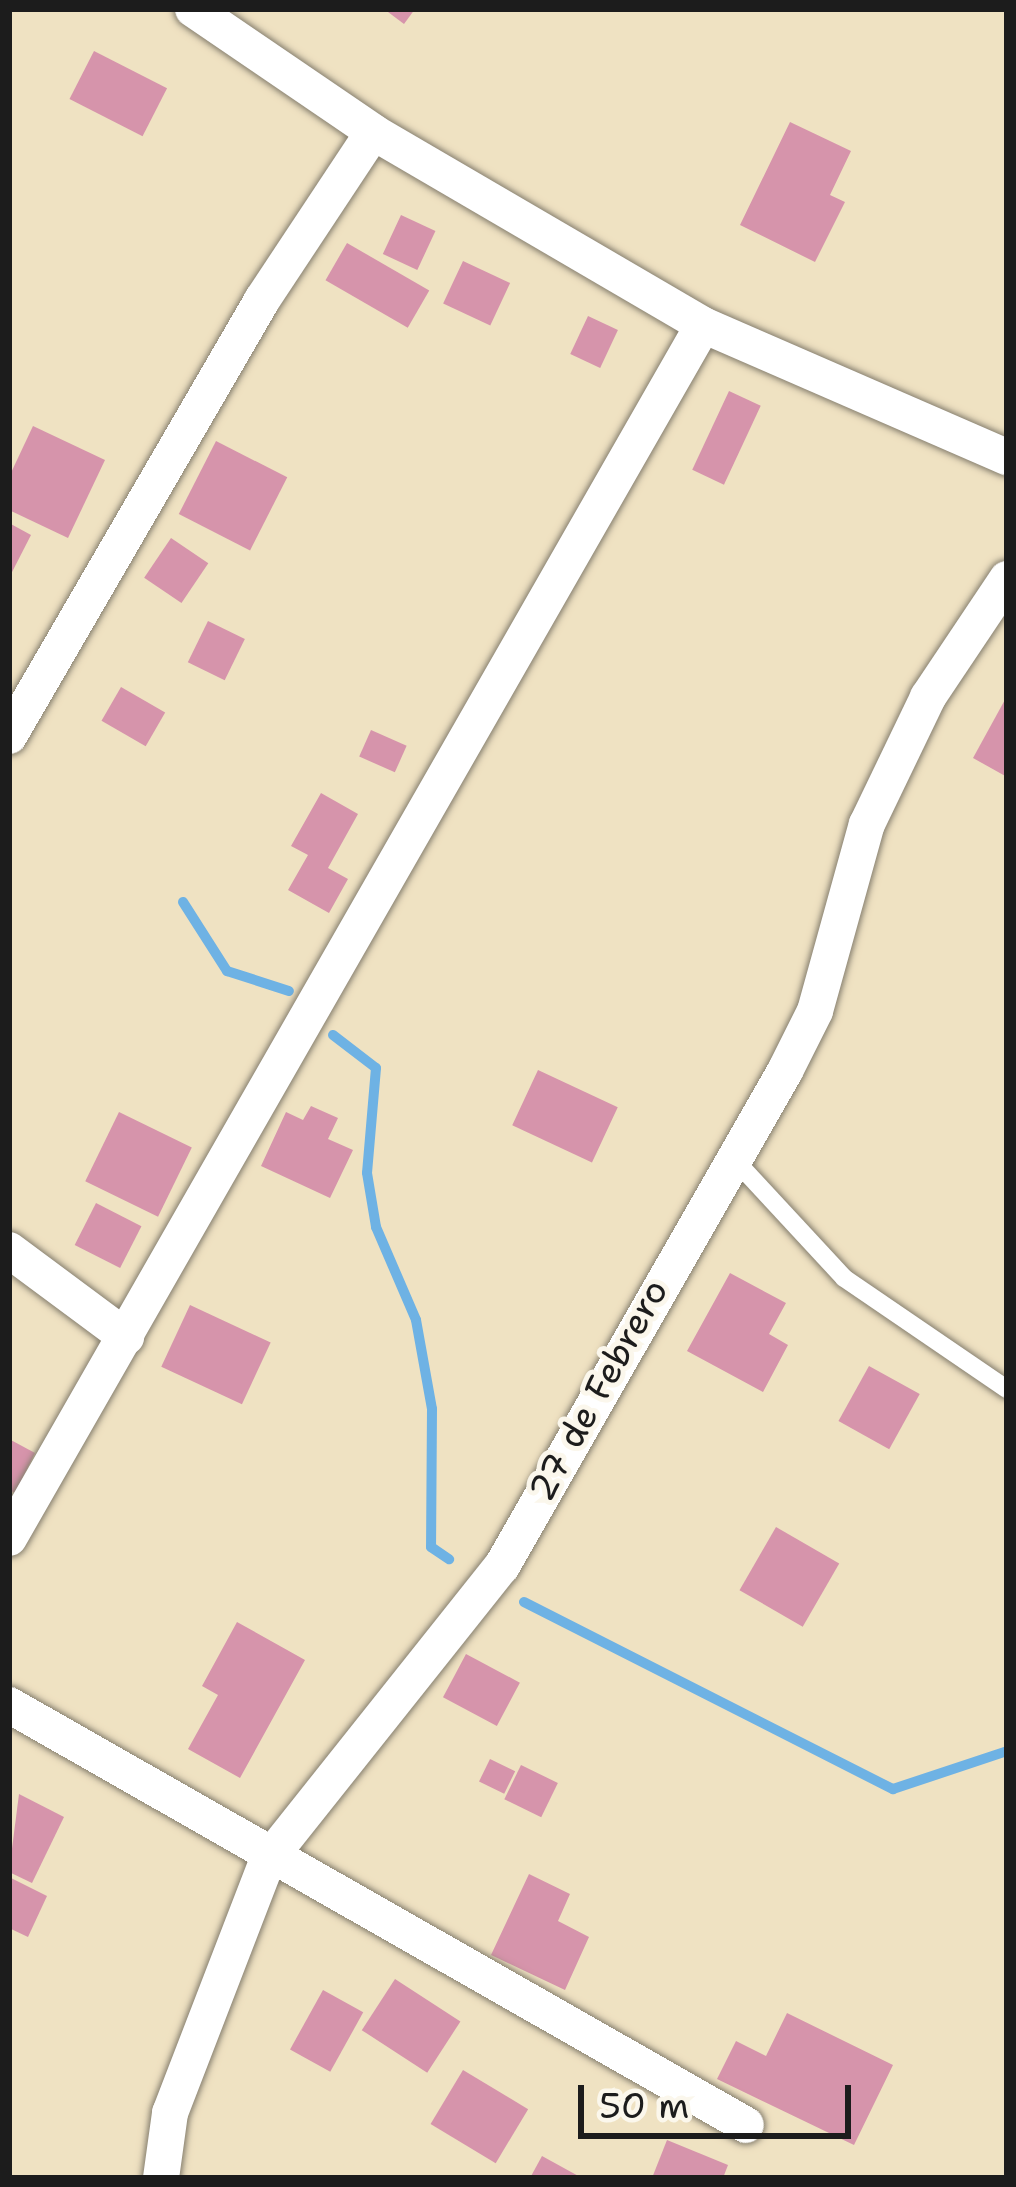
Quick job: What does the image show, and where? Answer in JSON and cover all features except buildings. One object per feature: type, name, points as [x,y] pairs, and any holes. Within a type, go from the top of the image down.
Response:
[{"type":"street","points":[[193,9],[373,132],[703,325],[1007,457]]},
{"type":"street","points":[[9,736],[262,300],[373,132]]},
{"type":"street","points":[[9,1538],[703,325]]},
{"type":"street","name":"27 de Febrero","points":[[161,2178],[170,2113],[267,1861],[502,1566],[815,1011],[867,824],[928,697],[1007,578]]},
{"type":"street","points":[[9,1250],[126,1337]]},
{"type":"street","points":[[9,1705],[267,1861],[746,2125]]},
{"type":"lane","points":[[731,1156],[844,1278],[1007,1390]]},
{"type":"waterway","points":[[183,902],[227,971],[289,991]]},
{"type":"waterway","points":[[333,1035],[376,1068],[367,1173],[376,1227],[416,1320],[432,1409],[431,1547],[449,1559]]},
{"type":"waterway","points":[[524,1602],[893,1789],[1007,1751]]}]
